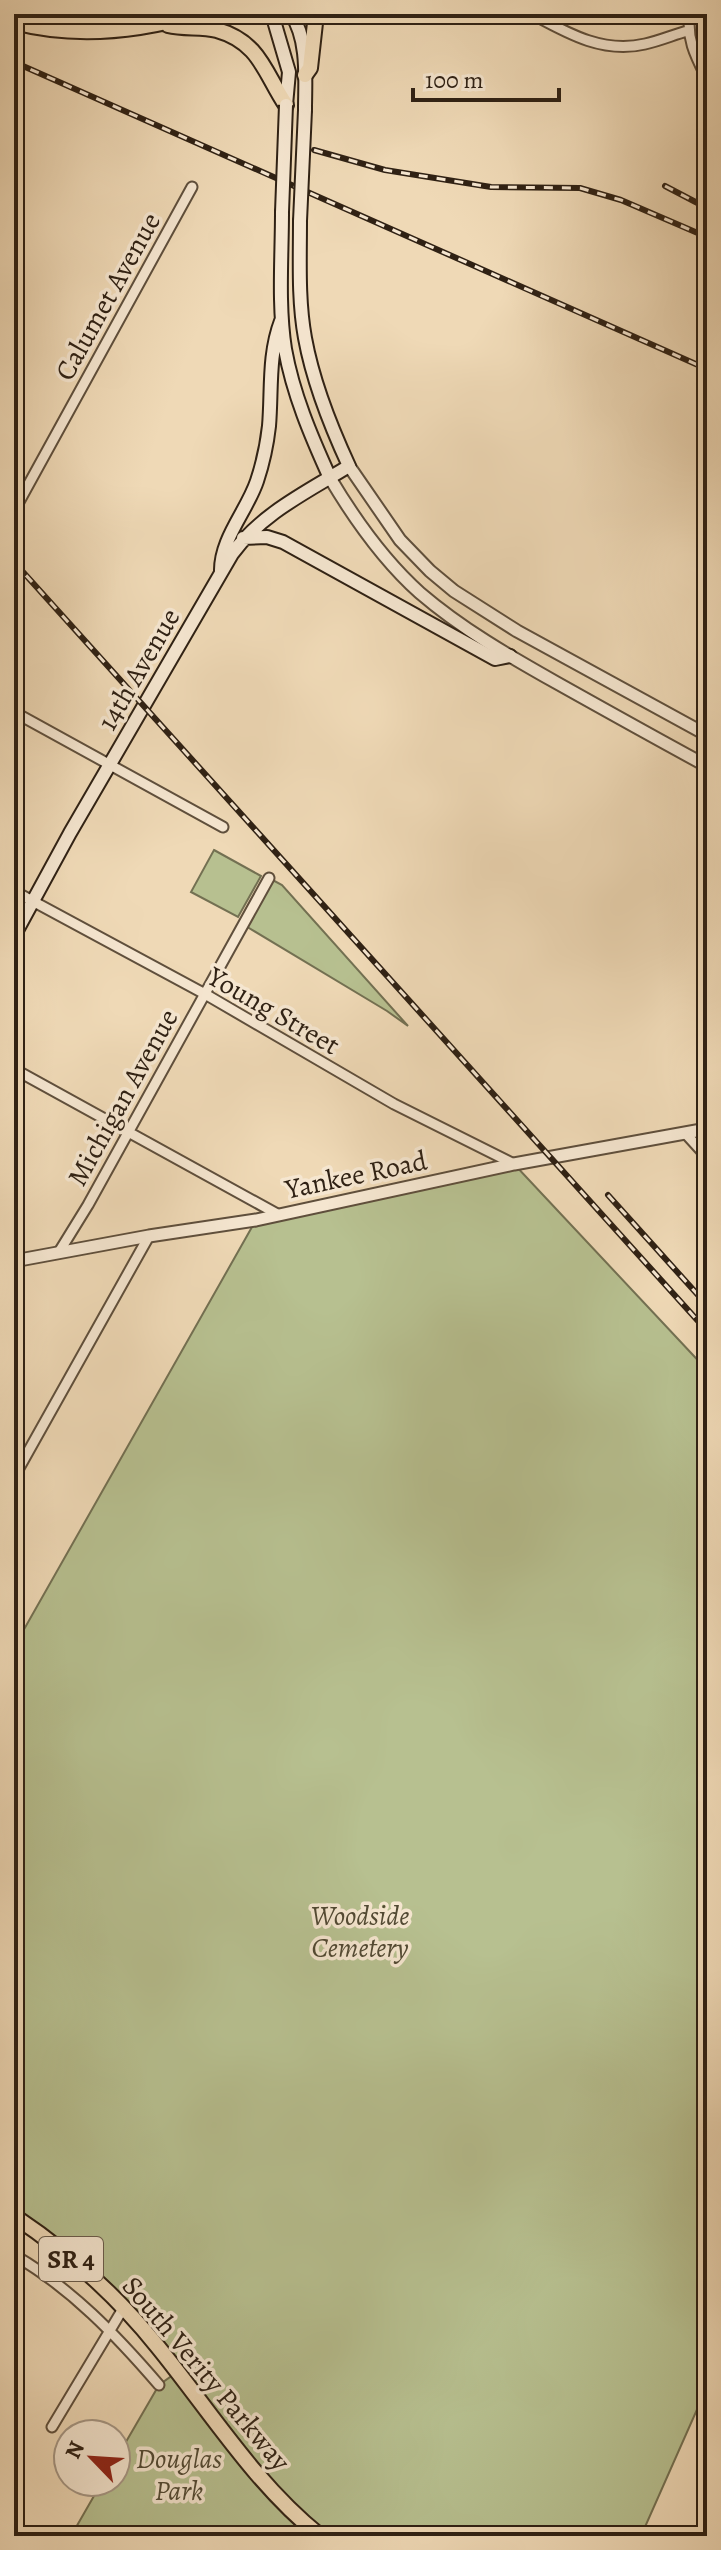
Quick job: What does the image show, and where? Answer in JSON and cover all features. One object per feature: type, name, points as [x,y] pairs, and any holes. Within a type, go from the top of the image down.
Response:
[{"type":"main road","points":[[14,22],[65,32],[88,32],[163,24],[197,14]]},
{"type":"main road","points":[[272,14],[289,72],[282,212],[282,318],[286,351],[299,406],[330,478]]},
{"type":"main road","points":[[291,14],[301,39],[305,75],[300,221],[300,279],[305,337],[331,429],[349,466]]},
{"type":"main road","points":[[305,75],[310,68],[316,14]]},
{"type":"main road","points":[[163,24],[217,30],[246,45],[266,67],[286,105]]},
{"type":"main road","points":[[221,573],[221,556],[250,498],[262,463],[269,426],[274,340],[282,318]]},
{"type":"main road","name":"14th Avenue","points":[[14,936],[243,538],[278,509],[349,466]]},
{"type":"main road","points":[[243,538],[267,537],[283,542],[495,659],[510,656]]},
{"type":"main road","name":"South Verity Parkway","points":[[14,2216],[74,2261],[124,2307],[272,2492],[320,2536]]},
{"type":"street","points":[[532,14],[594,44],[619,47],[642,45],[687,31]]},
{"type":"street","points":[[690,14],[687,31],[693,53],[707,79]]},
{"type":"street","name":"Calumet Avenue","points":[[14,511],[192,187]]},
{"type":"street","points":[[349,466],[400,540],[454,591],[517,631],[707,735]]},
{"type":"street","points":[[330,478],[363,530],[399,573],[464,628],[707,766]]},
{"type":"street","points":[[14,712],[223,827]]},
{"type":"street","name":"Michigan Avenue","points":[[59,1252],[269,878]]},
{"type":"street","name":"Young Street","points":[[14,891],[205,994],[394,1104],[514,1164]]},
{"type":"street","points":[[14,1069],[279,1215]]},
{"type":"street","name":"Yankee Road","points":[[14,1261],[256,1220],[514,1164],[707,1129]]},
{"type":"street","points":[[686,1134],[707,1157]]},
{"type":"street","points":[[14,1477],[149,1236]]},
{"type":"street","points":[[14,2255],[43,2271],[111,2329],[159,2385]]},
{"type":"street","points":[[57,2418],[124,2307]]},
{"type":"green space","points":[[214,850],[261,876],[238,917],[191,892]]},
{"type":"green space","points":[[269,878],[282,885],[408,1026],[244,925]]},
{"type":"green space","name":"Woodside Cemetery","points":[[514,1164],[707,1370],[707,2387],[641,2536],[71,2536],[93,2498],[132,2498],[132,2431],[159,2385],[177,2372],[124,2307],[14,2216],[14,1647],[256,1220]]},
{"type":"railway","points":[[14,62],[707,369]]},
{"type":"railway","points":[[314,150],[385,170],[491,187],[580,188],[621,200],[707,237]]},
{"type":"railway","points":[[665,186],[707,208]]},
{"type":"railway","points":[[14,562],[707,1331]]},
{"type":"railway","points":[[608,1195],[707,1305]]},
{"type":"park label","name":"Douglas Park","points":[[179,2474]]}]
